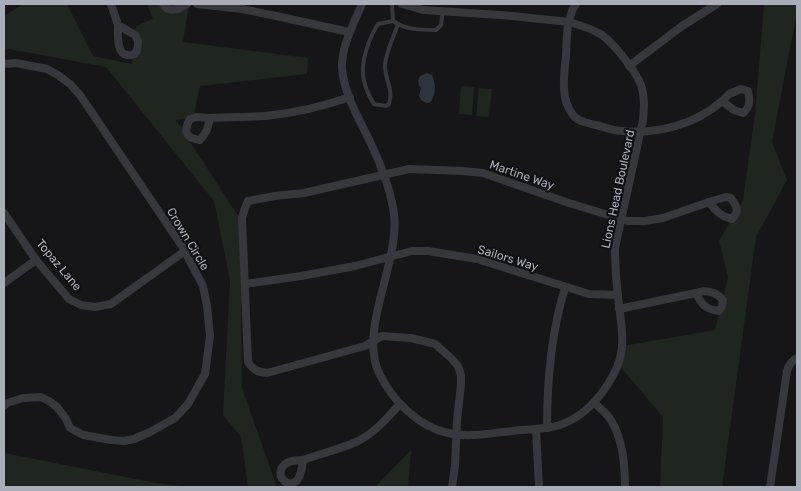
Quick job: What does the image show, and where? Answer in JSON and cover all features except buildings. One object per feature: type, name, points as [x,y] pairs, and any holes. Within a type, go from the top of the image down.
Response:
[{"type":"street","points":[[111,4],[118,25]]},
{"type":"street","points":[[163,4],[167,9],[171,10],[187,4]]},
{"type":"street","points":[[197,4],[242,9],[349,32]]},
{"type":"street","name":"Lions Head Boulevard","points":[[362,4],[349,32],[342,67],[344,82],[390,192],[396,227],[376,319],[372,348],[379,375],[403,408],[433,428],[448,433],[477,435],[547,428],[566,423],[594,402],[603,391],[612,379],[622,353],[615,248],[643,120],[644,101],[641,85],[630,66],[613,45],[601,35],[569,22],[446,8],[423,10],[402,4]]},
{"type":"street","points":[[576,4],[572,9],[569,22],[564,93],[566,104],[580,121],[621,132],[660,130],[686,123],[722,101]]},
{"type":"street","points":[[630,66],[682,26],[718,4]]},
{"type":"street","name":"Crown Circle","points":[[4,64],[16,63],[47,69],[70,84],[80,95],[185,251],[202,286],[207,306],[210,335],[205,374],[188,404],[175,418],[134,439],[124,441],[111,440],[83,435],[70,428],[66,419],[56,407],[41,397],[23,398],[7,403],[4,406]]},
{"type":"street","points":[[210,118],[265,116],[302,111],[350,97]]},
{"type":"street","name":"Martine Way","points":[[245,284],[242,218],[248,201],[304,193],[409,169],[483,173],[628,221],[663,218],[708,202]]},
{"type":"street","name":"Topaz Lane","points":[[4,212],[36,260],[69,299],[81,305],[95,307],[111,304],[185,251]]},
{"type":"street","name":"Sailors Way","points":[[245,284],[346,268],[412,251],[428,251],[477,259],[589,294],[618,295]]},
{"type":"street","points":[[4,283],[36,260]]},
{"type":"street","points":[[245,284],[248,362],[252,369],[266,373],[365,346],[382,336],[411,338],[435,344],[451,358],[458,366],[461,375],[452,487]]},
{"type":"street","points":[[547,428],[549,369],[553,340],[566,288]]},
{"type":"street","points":[[619,309],[696,293]]},
{"type":"street","points":[[770,487],[787,371],[793,360],[797,358]]},
{"type":"street","points":[[594,402],[609,417],[617,433],[623,452],[625,487]]},
{"type":"street","points":[[303,460],[356,442],[370,434],[400,404]]},
{"type":"street","points":[[536,429],[539,487]]},
{"type":"lane","points":[[392,4],[393,21]]},
{"type":"lane","points":[[398,24],[385,63],[386,77],[391,93],[389,104],[386,106],[374,104],[365,86],[362,67],[365,54],[378,24],[393,21],[398,24],[402,27],[436,30],[441,24],[446,8]]},
{"type":"shaded area","points":[[23,4],[67,4],[93,56],[132,64],[136,26],[153,19],[147,4],[189,4],[183,42],[308,58],[307,74],[200,86],[193,118],[176,120],[240,219],[242,388],[277,487],[248,487],[241,437],[223,415],[230,280],[214,201],[106,67],[4,48],[4,16]]},
{"type":"shaded area","points":[[764,4],[797,4],[772,142],[787,180],[756,237],[722,487],[660,487],[663,417],[619,365],[623,346],[715,330],[728,277],[719,241],[743,200],[755,114]]},
{"type":"shaded area","points":[[427,73],[432,75],[435,88],[431,102],[427,103],[422,101],[419,96],[421,88],[418,81],[422,75]]},
{"type":"shaded area","points":[[461,86],[474,87],[472,115],[459,114]]},
{"type":"shaded area","points":[[479,88],[492,89],[489,117],[476,116]]},
{"type":"shaded area","points":[[411,450],[408,487],[369,487],[376,486]]},
{"type":"shaded area","points":[[4,453],[156,483],[189,487],[4,487]]}]
